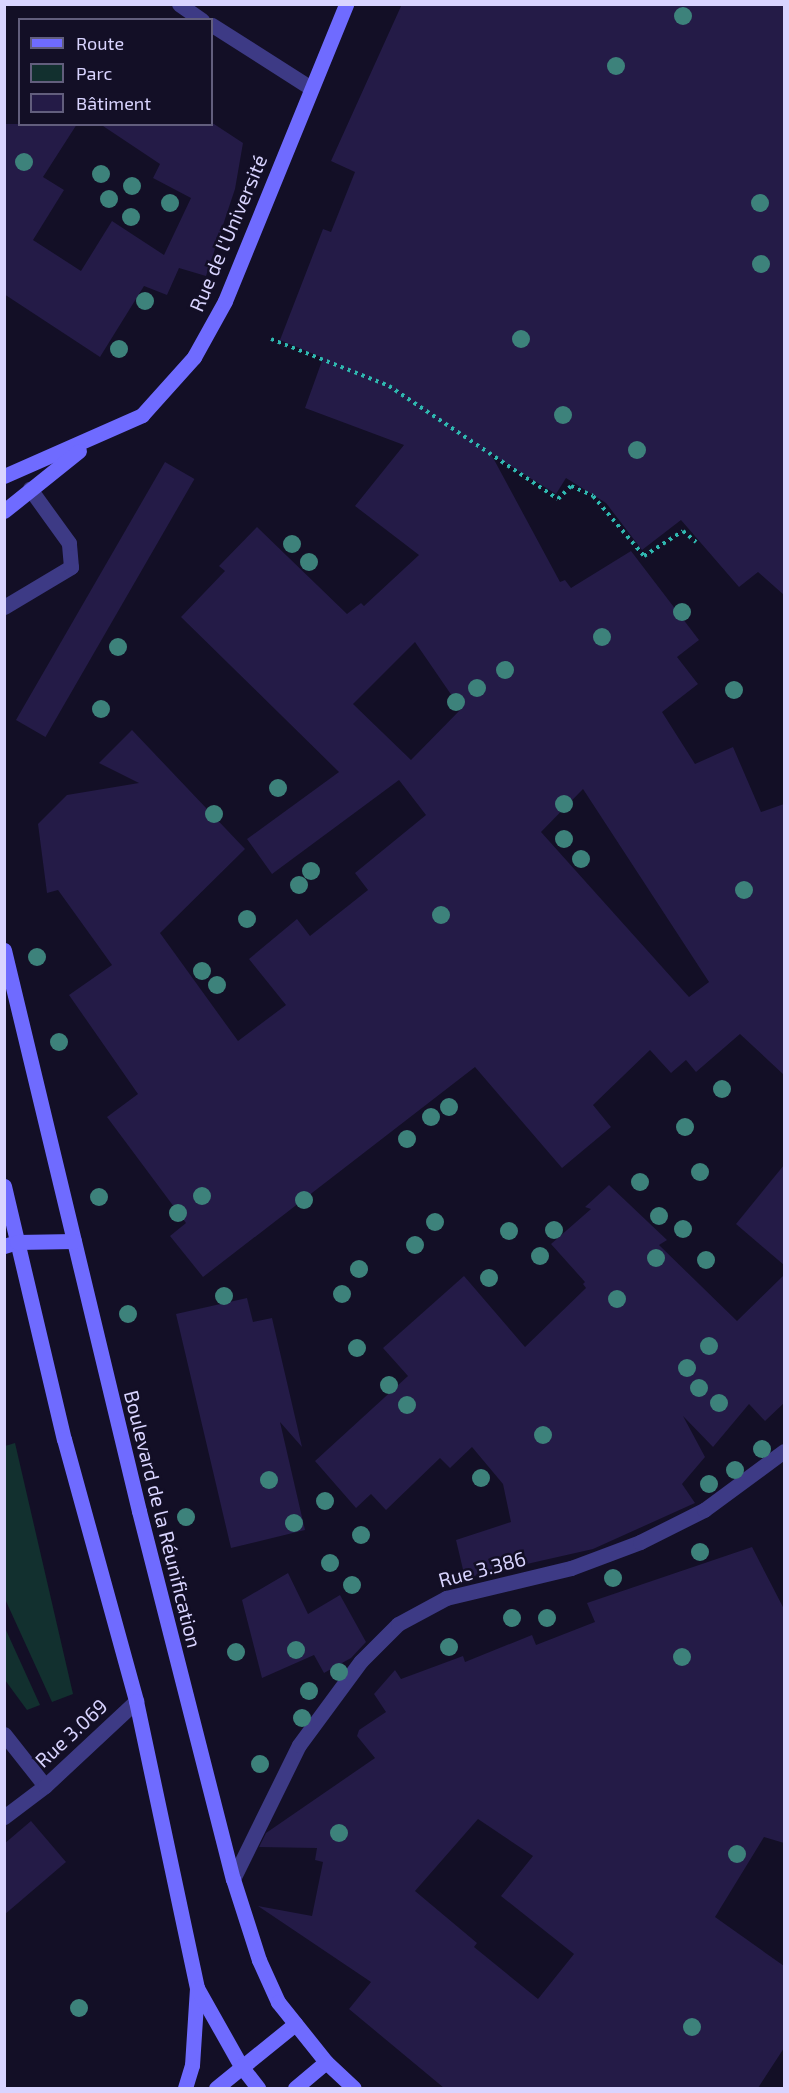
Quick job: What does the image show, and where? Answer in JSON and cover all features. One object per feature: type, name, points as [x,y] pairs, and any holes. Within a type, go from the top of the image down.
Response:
[{"type":"main road","name":"Rue de l'Université","points":[[4,476],[96,438],[142,415],[194,357],[225,301],[346,4]]},
{"type":"main road","name":"Rue de l'Université","points":[[4,511],[96,438]]},
{"type":"main road","name":"Boulevard de la Réunification","points":[[4,950],[233,1879],[259,1960],[278,2002],[326,2062],[354,2088]]},
{"type":"main road","points":[[4,1186],[11,1244],[136,1701],[197,1988],[192,2065],[185,2088]]},
{"type":"main road","points":[[11,1244],[74,1241]]},
{"type":"main road","points":[[197,1988],[241,2066],[258,2088]]},
{"type":"main road","points":[[216,2088],[295,2024]]},
{"type":"main road","points":[[295,2088],[326,2062]]},
{"type":"street","points":[[179,4],[199,18]]},
{"type":"street","points":[[213,26],[312,88]]},
{"type":"street","points":[[4,607],[71,567],[69,543],[30,489]]},
{"type":"street","name":"Rue 3.386","points":[[233,1879],[299,1745],[361,1661],[398,1624],[446,1598],[571,1568],[640,1542],[704,1510],[784,1451]]},
{"type":"street","name":"Rue 3.069","points":[[4,1816],[45,1786],[136,1701]]},
{"type":"street","points":[[4,1734],[45,1786]]},
{"type":"path","points":[[271,339],[389,386],[558,499],[571,486],[593,496],[644,556],[683,531],[696,542]]},
{"type":"green space","points":[[15,1443],[73,1694],[52,1702],[5,1599],[5,1446]]},
{"type":"green space","points":[[5,1628],[40,1705],[27,1710],[5,1680]]},
{"type":"building","points":[[402,4],[784,4],[784,595],[758,572],[739,587],[681,520],[642,550],[606,503],[566,478],[556,494],[491,454],[560,582],[565,580],[571,588],[631,551],[699,640],[677,657],[698,684],[662,712],[695,764],[733,747],[761,812],[784,804],[784,1075],[740,1034],[696,1072],[686,1060],[671,1073],[650,1050],[593,1105],[611,1127],[562,1168],[475,1067],[203,1277],[170,1236],[186,1223],[107,1117],[138,1094],[69,995],[112,965],[58,890],[47,893],[38,824],[67,795],[139,783],[99,763],[132,730],[245,849],[160,933],[238,1041],[286,1005],[249,959],[297,919],[310,936],[368,890],[355,873],[426,815],[399,780],[272,874],[247,839],[339,772],[181,617],[225,571],[219,566],[257,527],[347,614],[361,603],[364,606],[419,555],[355,506],[404,445],[305,408],[323,358],[280,340],[323,229],[331,232],[355,172],[331,161]],"holes":[[[415,642],[461,709],[411,760],[353,704]],[[583,789],[709,982],[689,997],[541,832]]]},
{"type":"building","points":[[4,124],[76,126],[43,177],[64,190],[33,240],[81,271],[112,221],[164,255],[191,198],[153,178],[160,164],[103,126],[213,126],[214,124],[243,143],[235,189],[206,276],[179,268],[167,295],[144,286],[100,357],[4,294]]},
{"type":"building","points":[[165,462],[194,479],[45,737],[16,720]]},
{"type":"building","points":[[784,1165],[784,1265],[736,1224]]},
{"type":"building","points":[[609,1185],[667,1240],[659,1245],[737,1321],[784,1275],[784,1403],[765,1421],[749,1404],[713,1447],[683,1416],[705,1457],[682,1484],[695,1503],[593,1549],[465,1578],[456,1540],[511,1522],[503,1484],[472,1447],[450,1468],[440,1458],[386,1510],[371,1494],[356,1508],[315,1461],[408,1376],[383,1348],[464,1276],[525,1347],[586,1288],[583,1284],[585,1282],[551,1244],[591,1209],[585,1207]]},
{"type":"building","points":[[247,1298],[253,1322],[272,1318],[302,1447],[280,1422],[305,1530],[231,1548],[176,1314]]},
{"type":"building","points":[[752,1547],[784,1609],[784,1843],[764,1837],[715,1917],[784,1966],[784,2048],[758,2088],[444,2088],[349,2009],[371,1982],[258,1906],[312,1916],[323,1862],[315,1860],[317,1848],[259,1847],[266,1833],[375,1758],[357,1736],[359,1730],[386,1712],[374,1694],[395,1670],[401,1679],[463,1656],[465,1662],[532,1635],[536,1645],[595,1622],[587,1603]],"holes":[[[478,1819],[533,1856],[501,1896],[574,1954],[538,1999],[474,1947],[477,1943],[415,1891]]]},
{"type":"building","points":[[288,1573],[308,1614],[340,1595],[366,1642],[351,1658],[324,1673],[314,1655],[262,1678],[242,1600]]},
{"type":"building","points":[[31,1821],[66,1862],[4,1915],[4,1844]]}]
